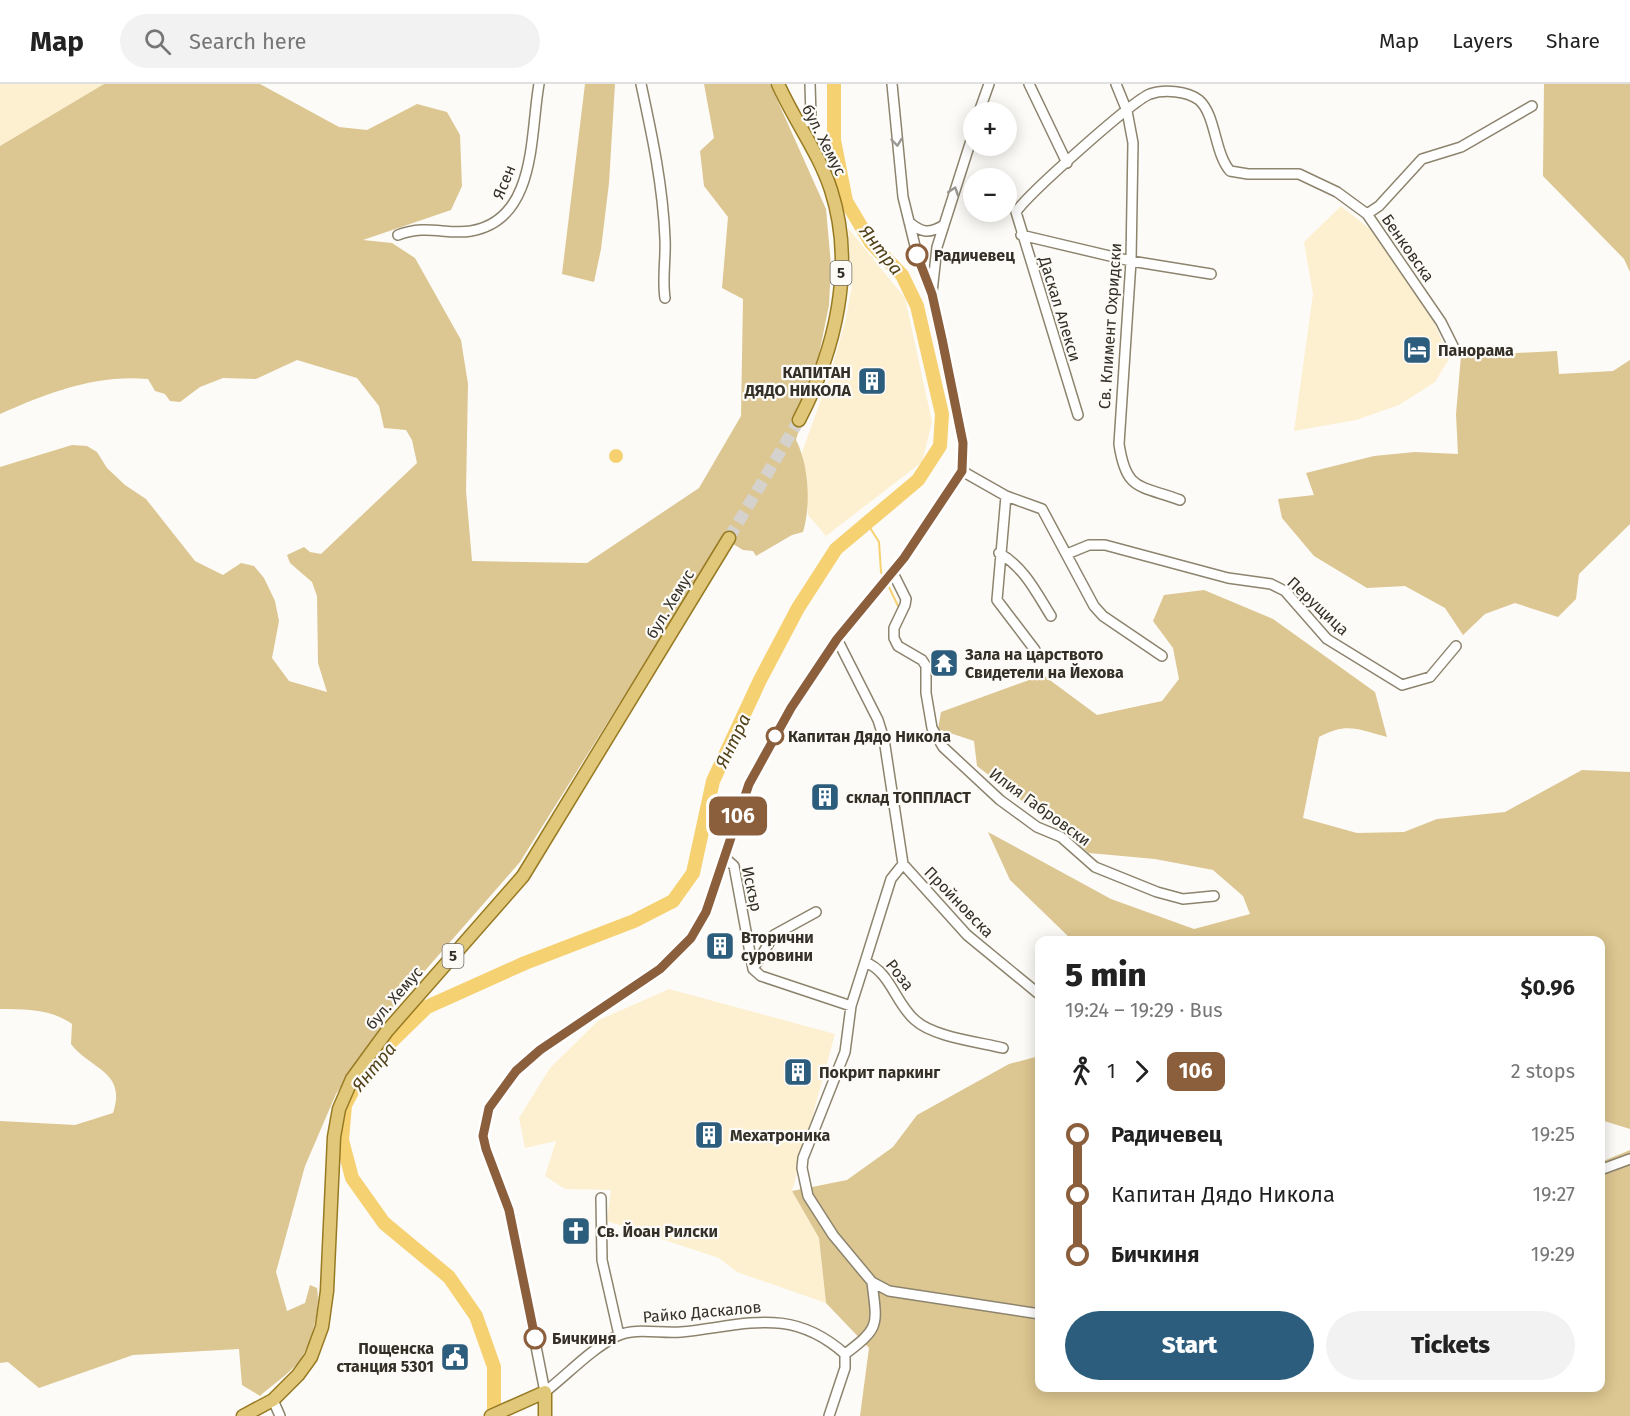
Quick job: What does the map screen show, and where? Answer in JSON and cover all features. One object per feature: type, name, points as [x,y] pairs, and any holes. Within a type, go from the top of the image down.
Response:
[{"type":"main road","name":"бул. Хемус","points":[[778,84],[831,189],[839,219],[843,255],[832,335],[822,374],[799,420]]},
{"type":"main road","name":"бул. Хемус","points":[[243,1416],[277,1409],[311,1357],[322,1327],[327,1291],[334,1137],[339,1109],[352,1079],[387,1030],[523,876],[729,538]]},
{"type":"main road","points":[[491,1416],[545,1392],[545,1416]]},
{"type":"street","name":"Ясен","points":[[398,235],[431,228],[468,231],[486,226],[506,214],[520,191],[531,156],[539,84]]},
{"type":"street","points":[[641,84],[661,182],[665,241],[662,277],[665,298]]},
{"type":"street","points":[[800,128],[811,116],[810,84]]},
{"type":"street","points":[[601,1198],[602,1260],[619,1335],[603,1344],[545,1392],[509,1210],[483,1136],[489,1108],[516,1071],[540,1050],[660,969],[681,949],[706,912],[756,769],[791,708],[837,639],[891,575],[962,471],[963,443],[932,294],[917,255],[901,181],[892,84]]},
{"type":"street","points":[[982,102],[988,84]]},
{"type":"street","points":[[1029,84],[1067,163]]},
{"type":"street","name":"Св. Климент Охридски","points":[[1116,84],[1127,111],[1133,143],[1131,261],[1125,369],[1120,399],[1119,444],[1122,468],[1128,478],[1136,483],[1180,500]]},
{"type":"street","name":"Бенковска","points":[[1017,211],[1067,163],[1150,94],[1166,92],[1190,95],[1205,107],[1220,152],[1230,171],[1248,174],[1299,174],[1337,192],[1367,214],[1441,322],[1455,351]]},
{"type":"street","points":[[1367,214],[1379,206],[1422,159],[1461,147],[1532,106]]},
{"type":"street","points":[[932,294],[937,247],[966,156]]},
{"type":"street","name":"Даскал Алекси","points":[[1017,216],[1078,415]]},
{"type":"street","points":[[909,222],[925,232],[931,232],[944,225]]},
{"type":"street","points":[[1021,234],[1131,261],[1211,274]]},
{"type":"street","points":[[962,471],[1006,496],[1042,509],[1094,606],[1102,616],[1162,656]]},
{"type":"street","points":[[1006,496],[999,553],[997,600],[1035,650]]},
{"type":"street","name":"Перущица","points":[[1067,554],[1089,545],[1105,545],[1228,578],[1271,584],[1285,591],[1327,639],[1402,685],[1430,677],[1456,646]]},
{"type":"street","points":[[999,553],[1013,561],[1026,575],[1051,616]]},
{"type":"street","name":"Илия Габровски","points":[[891,575],[906,599],[894,627],[894,638],[898,646],[922,660],[926,666],[926,693],[933,728],[947,752],[1000,800],[1037,827],[1061,837],[1095,867],[1157,892],[1183,899],[1214,896]]},
{"type":"street","name":"Пройновска","points":[[837,639],[878,720],[884,739],[903,864],[967,935],[1035,991]]},
{"type":"street","name":"Искър","points":[[724,857],[734,866],[753,969]]},
{"type":"street","name":"Роза","points":[[903,864],[891,879],[865,962],[878,966],[914,1020],[940,1032],[1003,1048]]},
{"type":"street","points":[[816,912],[774,935],[753,969],[761,976],[851,1006]]},
{"type":"street","points":[[865,962],[851,1006],[845,1052],[803,1158],[802,1168],[808,1196],[833,1235],[872,1282],[890,1291],[1035,1313]]},
{"type":"street","points":[[1605,1168],[1630,1159]]},
{"type":"street","points":[[829,1416],[845,1368],[845,1354],[865,1339],[875,1325],[877,1313],[872,1282]]},
{"type":"street","name":"Райко Даскалов","points":[[619,1335],[681,1332],[726,1324],[777,1321],[812,1333],[845,1354]]},
{"type":"shaded area","points":[[0,84],[104,84],[0,146]]},
{"type":"shaded area","points":[[104,84],[260,84],[339,127],[367,130],[417,104],[447,112],[460,135],[462,186],[451,210],[363,240],[392,243],[415,258],[461,340],[468,384],[466,491],[472,561],[587,563],[699,488],[741,416],[743,299],[722,288],[728,217],[704,186],[700,151],[714,138],[704,84],[770,84],[826,209],[831,265],[829,305],[816,369],[796,440],[804,461],[808,498],[803,532],[792,535],[756,556],[753,551],[743,550],[723,538],[520,862],[394,1006],[336,1094],[305,1166],[276,1272],[287,1311],[305,1303],[310,1285],[317,1288],[318,1305],[314,1326],[299,1361],[260,1396],[242,1385],[239,1349],[133,1355],[39,1388],[8,1362],[0,1363],[0,1121],[75,1125],[113,1113],[116,1099],[115,1088],[105,1072],[79,1053],[71,1044],[72,1024],[47,1013],[0,1009],[0,467],[72,445],[87,446],[97,452],[107,468],[125,485],[146,499],[195,561],[223,575],[241,563],[254,566],[264,578],[275,601],[279,621],[272,658],[289,681],[327,692],[318,663],[317,596],[312,582],[290,563],[287,555],[304,547],[310,552],[321,554],[417,463],[412,440],[406,430],[384,428],[379,406],[357,378],[297,360],[256,379],[223,378],[200,387],[180,402],[170,401],[165,394],[155,391],[148,379],[110,379],[54,392],[0,414],[0,146]]},
{"type":"shaded area","points":[[585,84],[615,84],[609,183],[601,249],[594,282],[562,274]]},
{"type":"shaded area","points":[[1544,84],[1630,84],[1630,272],[1624,259],[1543,176]]},
{"type":"shaded area","points":[[1341,206],[1371,230],[1434,322],[1449,359],[1435,382],[1399,405],[1356,420],[1294,431],[1313,294],[1304,242]]},
{"type":"shaded area","points":[[848,228],[905,298],[932,422],[922,462],[826,536],[808,515],[802,452],[831,372],[846,318],[852,286]]},
{"type":"shaded area","points":[[1557,351],[1559,374],[1613,371],[1630,360],[1630,524],[1579,574],[1576,599],[1558,617],[1515,603],[1485,614],[1463,635],[1445,608],[1405,586],[1367,588],[1314,556],[1282,518],[1278,499],[1314,495],[1306,473],[1374,456],[1415,452],[1458,454],[1456,414],[1461,356]]},
{"type":"shaded area","points":[[613,449],[619,449],[623,456],[619,463],[613,463],[609,459],[609,453]]},
{"type":"shaded area","points":[[1204,590],[1273,619],[1375,692],[1387,737],[1345,728],[1319,737],[1303,818],[1357,833],[1404,832],[1437,819],[1505,812],[1582,770],[1630,772],[1630,1129],[1605,1121],[1605,936],[1068,936],[1010,880],[988,832],[1111,899],[1194,929],[1250,914],[1243,896],[1213,870],[1155,859],[1089,853],[977,766],[974,741],[938,729],[941,712],[1043,675],[1097,715],[1162,701],[1179,679],[1173,648],[1153,621],[1164,595]]},
{"type":"shaded area","name":"Мехатроника","points":[[669,989],[835,1034],[792,1191],[819,1238],[826,1303],[737,1272],[719,1258],[607,1221],[611,1190],[565,1189],[545,1176],[556,1141],[525,1148],[519,1118],[550,1068],[599,1020]]},
{"type":"shaded area","points":[[1035,1057],[1035,1392],[1605,1392],[1605,1160],[1630,1150],[1630,1416],[860,1416],[869,1348],[826,1303],[819,1238],[792,1191],[847,1180],[893,1147],[917,1115],[1009,1064]]},
{"type":"waterway","name":"Янтра","points":[[494,1416],[494,1367],[476,1316],[449,1277],[384,1223],[352,1178],[342,1140],[345,1105],[358,1081],[390,1043],[427,1007],[525,963],[634,921],[673,901],[693,873],[713,781],[760,680],[798,608],[836,549],[918,480],[940,446],[942,414],[917,306],[902,275],[871,243],[846,201],[834,140],[834,84]]},
{"type":"waterway","points":[[867,523],[879,542],[881,572],[884,578]]},
{"type":"waterway","points":[[887,583],[899,608]]},
{"type":"tunnel","points":[[729,538],[799,420]]},
{"type":"bus line","name":"106","points":[[535,1338],[509,1210],[489,1161],[483,1136],[489,1108],[516,1071],[540,1050],[660,969],[691,938],[706,912],[749,784],[791,708],[837,639],[893,573],[933,518],[962,471],[963,443],[942,339],[932,294],[917,255]]},
{"type":"place","name":"Радичевец","points":[[917,255]]},
{"type":"place","name":"Панорама","points":[[1417,350]]},
{"type":"place","name":"КАПИТАН ДЯДО НИКОЛА","points":[[872,381]]},
{"type":"place","name":"Зала на царството Свидетели на Йехова","points":[[944,663]]},
{"type":"place","name":"Капитан Дядо Никола","points":[[775,736]]},
{"type":"place","name":"склад ТОППЛАСТ","points":[[825,797]]},
{"type":"place","name":"Вторични суровини","points":[[720,946]]},
{"type":"place","name":"Покрит паркинг","points":[[798,1072]]},
{"type":"place","name":"Мехатроника","points":[[709,1135]]},
{"type":"place","name":"Св. Йоан Рилски","points":[[576,1231]]},
{"type":"place","name":"Бичкиня","points":[[535,1338]]},
{"type":"place","name":"Пощенска станция 5301","points":[[455,1357]]}]
